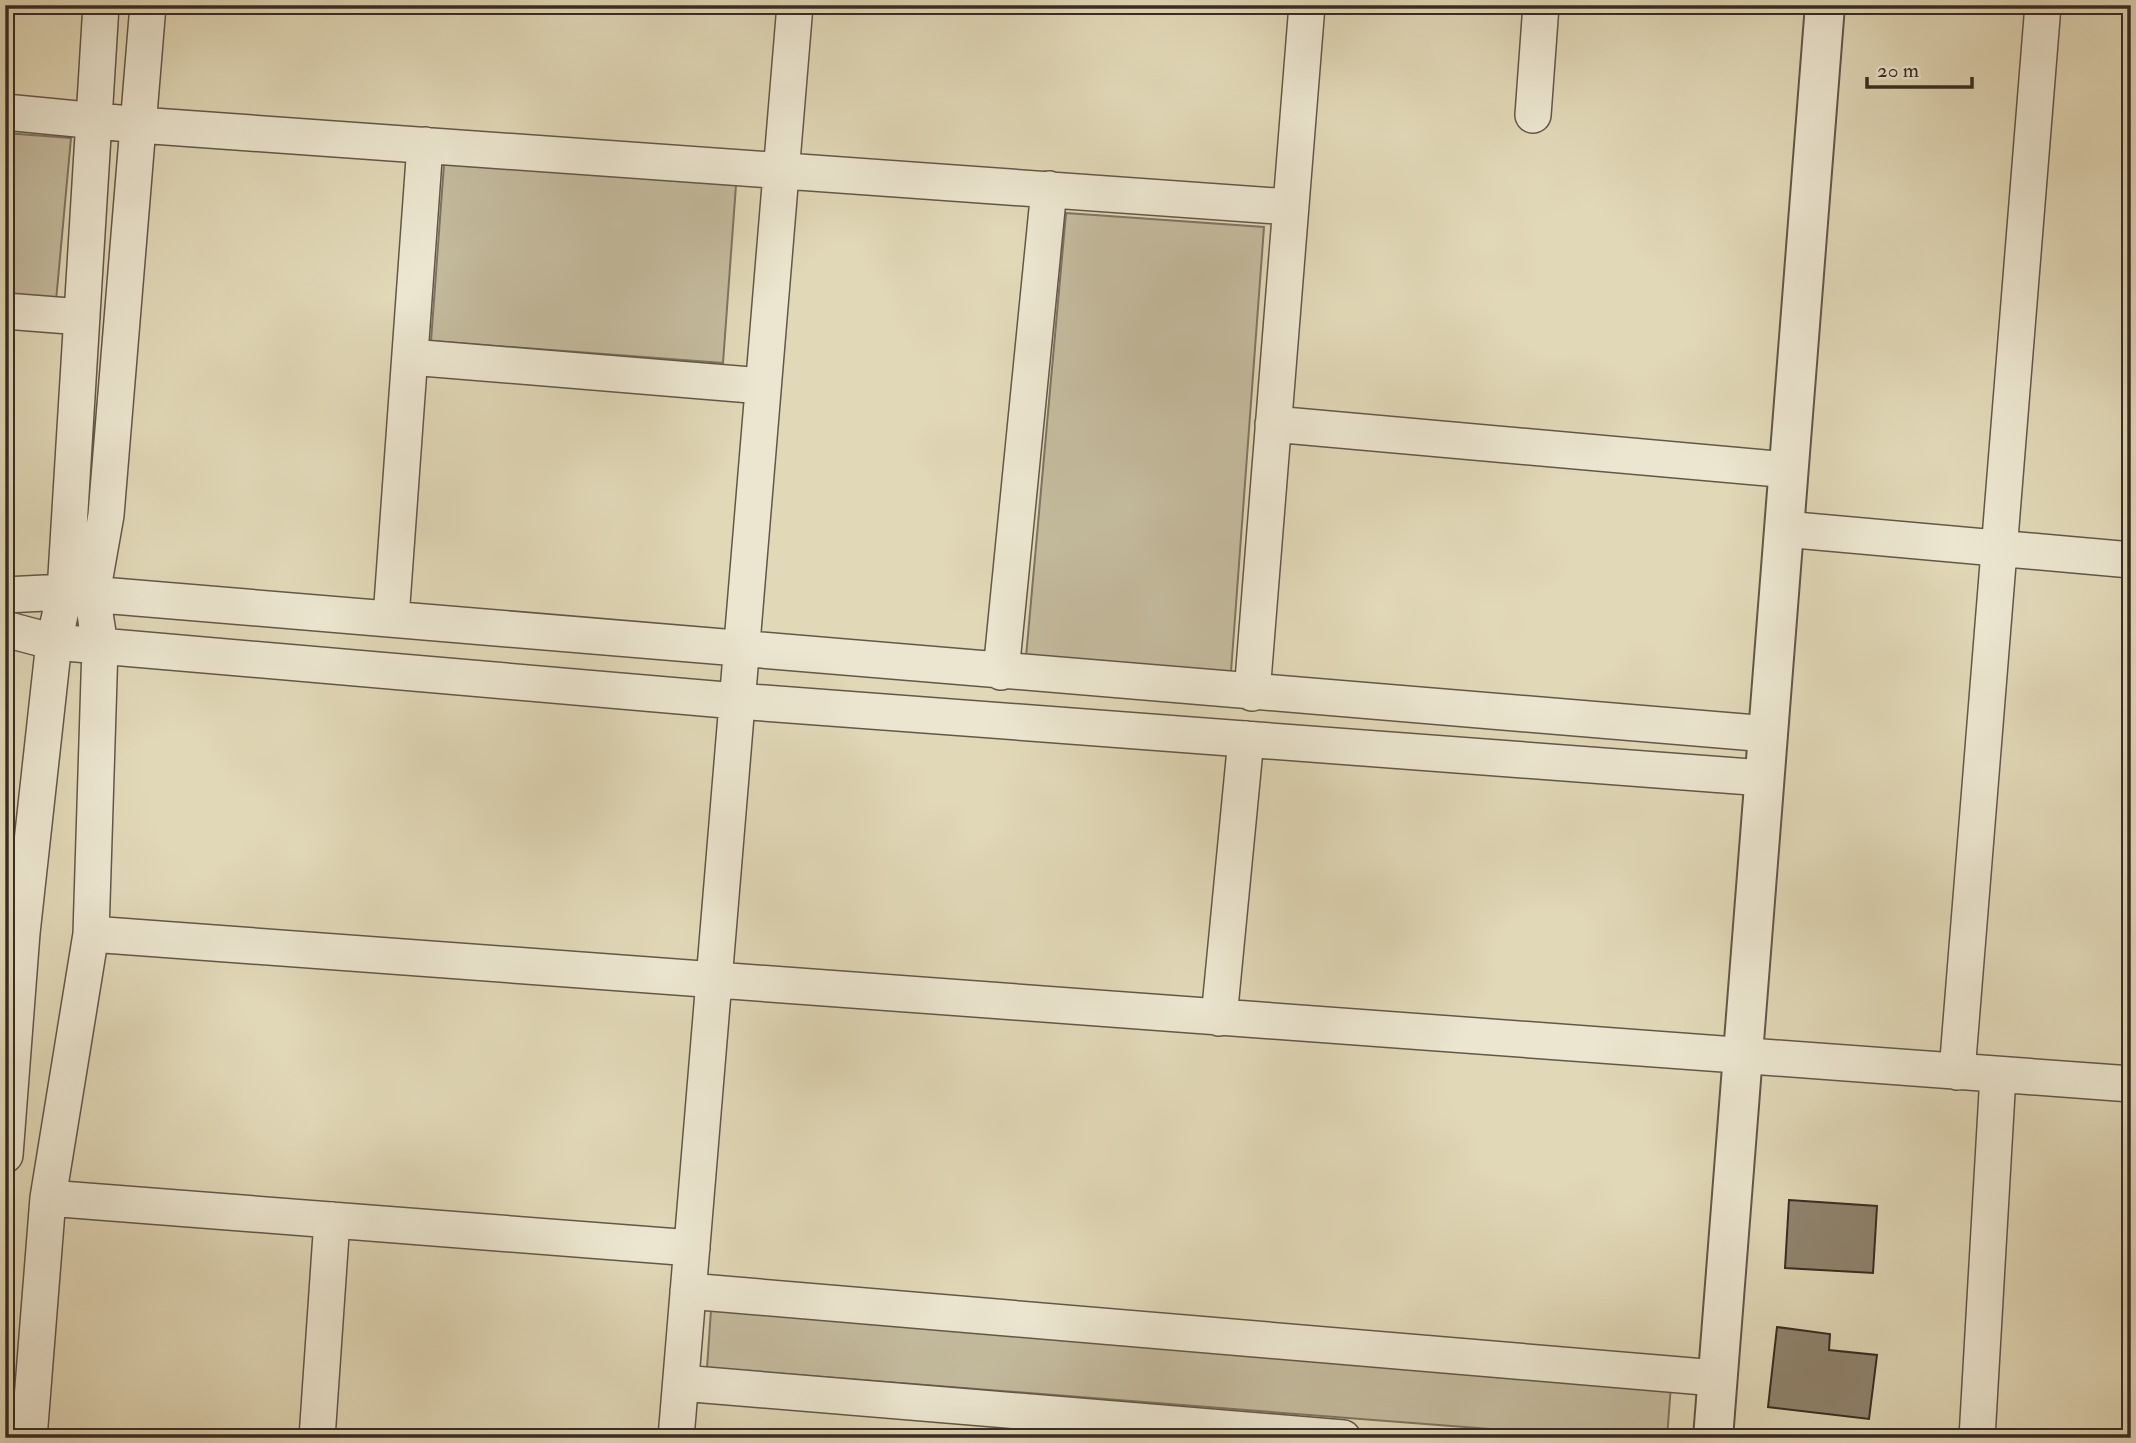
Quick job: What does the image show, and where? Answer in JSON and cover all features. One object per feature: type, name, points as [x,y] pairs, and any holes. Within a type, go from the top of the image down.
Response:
[{"type":"street","points":[[29,1438],[48,1198],[91,934],[100,646],[78,593],[82,317],[101,5]]},
{"type":"street","points":[[5,1155],[22,933],[54,642],[78,593],[106,515],[148,5]]},
{"type":"street","points":[[676,1438],[795,5]]},
{"type":"street","points":[[1252,693],[1307,5]]},
{"type":"street","points":[[1533,116],[1541,5]]},
{"type":"street","points":[[1713,1438],[1825,5]]},
{"type":"street","points":[[1957,1072],[2043,5]]},
{"type":"street","points":[[5,112],[139,125],[1290,207]]},
{"type":"street","points":[[391,618],[425,145]]},
{"type":"street","points":[[1001,672],[1049,190]]},
{"type":"street","points":[[5,311],[82,317]]},
{"type":"street","points":[[410,357],[763,386]]},
{"type":"street","points":[[1273,424],[1788,470]]},
{"type":"street","points":[[1784,529],[2131,560]]},
{"type":"street","points":[[5,595],[78,593],[391,618],[742,651],[1768,734]]},
{"type":"street","points":[[5,629],[54,642],[737,701],[1764,778]]},
{"type":"street","points":[[1219,1018],[1246,739]]},
{"type":"street","points":[[91,934],[2131,1084]]},
{"type":"street","points":[[1977,1438],[1998,1075]]},
{"type":"street","points":[[48,1198],[692,1248]]},
{"type":"street","points":[[317,1438],[332,1220]]},
{"type":"street","points":[[688,1291],[1716,1378]]},
{"type":"street","points":[[681,1383],[1011,1424],[1343,1438]]},
{"type":"shaded area","points":[[5,133],[71,138],[56,301],[5,296]]},
{"type":"shaded area","points":[[444,164],[736,185],[723,363],[431,341]]},
{"type":"shaded area","points":[[1066,213],[1264,227],[1231,672],[1026,657]]},
{"type":"shaded area","points":[[711,1310],[1671,1385],[1667,1438],[1605,1438],[707,1368]]},
{"type":"building","points":[[1789,1200],[1877,1206],[1873,1273],[1785,1268]]},
{"type":"building","points":[[1777,1327],[1830,1334],[1829,1350],[1877,1355],[1869,1419],[1768,1407]]}]
